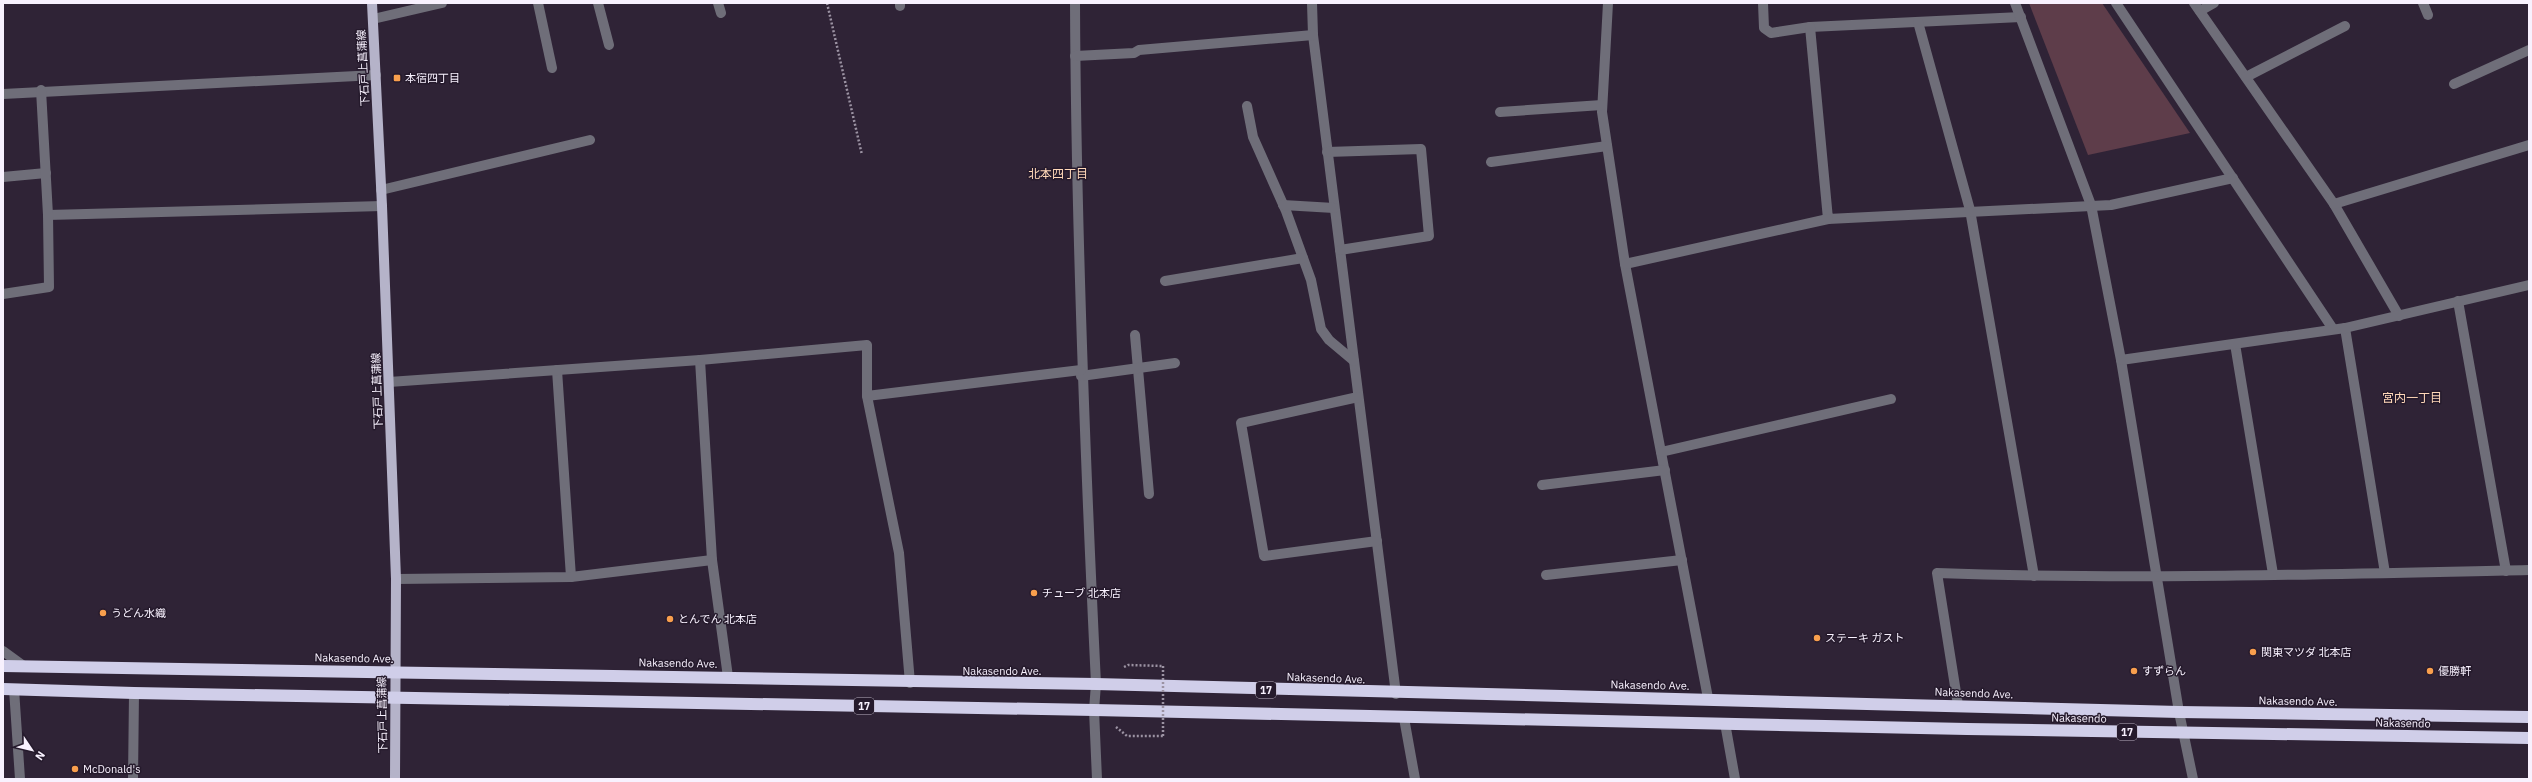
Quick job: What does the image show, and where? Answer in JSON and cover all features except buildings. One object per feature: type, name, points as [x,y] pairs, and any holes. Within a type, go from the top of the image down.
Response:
[{"type":"highway","name":"Nakasendo Ave.","points":[[3,666],[728,677],[910,683],[1096,684],[1396,694],[1708,698],[2179,712],[2529,717]]},
{"type":"highway","name":"17","points":[[8,689],[134,693],[1725,723]]},
{"type":"highway","name":"Nakasendo","points":[[1725,723],[2529,738]]},
{"type":"main road","name":"下石戸上菖蒲線","points":[[372,3],[382,206],[396,579],[394,672],[396,698],[395,779]]},
{"type":"street","points":[[373,19],[442,3]]},
{"type":"street","points":[[538,3],[552,68]]},
{"type":"street","points":[[598,3],[609,45]]},
{"type":"street","points":[[1075,3],[1081,373],[1096,684],[1094,710],[1097,779]]},
{"type":"street","points":[[1312,3],[1313,35],[1327,152],[1396,694]]},
{"type":"street","points":[[1608,3],[1602,105],[1607,146],[1626,264],[1708,698]]},
{"type":"street","points":[[1763,3],[1764,28],[1771,33],[1810,27],[2021,17]]},
{"type":"street","points":[[2015,3],[2091,205],[2121,360],[2182,732],[2193,779]]},
{"type":"street","points":[[2116,3],[2333,329]]},
{"type":"street","points":[[2194,3],[2334,204],[2399,316]]},
{"type":"street","points":[[2200,11],[2214,3]]},
{"type":"street","points":[[2423,3],[2428,15]]},
{"type":"street","points":[[1918,22],[1970,210],[2034,576]]},
{"type":"street","points":[[2246,77],[2345,26]]},
{"type":"street","points":[[1810,27],[1828,219]]},
{"type":"street","points":[[1075,56],[1134,53],[1139,50],[1313,35]]},
{"type":"street","points":[[2454,84],[2529,50]]},
{"type":"street","points":[[3,94],[41,90],[376,75]]},
{"type":"street","points":[[3,294],[49,287],[48,215],[41,90]]},
{"type":"street","points":[[1500,112],[1602,105]]},
{"type":"street","points":[[1247,106],[1253,137],[1283,205],[1311,280],[1321,329],[1329,340],[1354,361]]},
{"type":"street","points":[[381,190],[590,140]]},
{"type":"street","points":[[2334,204],[2529,145]]},
{"type":"street","points":[[1491,162],[1607,146]]},
{"type":"street","points":[[1327,152],[1421,149],[1429,236],[1340,250]]},
{"type":"street","points":[[3,177],[46,173]]},
{"type":"street","points":[[1626,264],[1828,219],[1970,210],[2111,205],[2233,178]]},
{"type":"street","points":[[1283,205],[1334,208]]},
{"type":"street","points":[[48,215],[382,206]]},
{"type":"street","points":[[1165,281],[1303,258]]},
{"type":"street","points":[[2121,360],[2345,328],[2529,285]]},
{"type":"street","points":[[2458,301],[2506,571]]},
{"type":"street","points":[[2345,328],[2385,573]]},
{"type":"street","points":[[1135,335],[1149,494]]},
{"type":"street","points":[[389,382],[700,360],[867,344],[866,396],[899,553],[910,683]]},
{"type":"street","points":[[2235,344],[2273,574]]},
{"type":"street","points":[[700,360],[712,560],[728,677]]},
{"type":"street","points":[[866,396],[1081,373],[1138,369],[1175,363]]},
{"type":"street","points":[[557,370],[571,577]]},
{"type":"street","points":[[1358,397],[1240,423],[1264,556],[1377,541]]},
{"type":"street","points":[[1661,452],[1891,399]]},
{"type":"street","points":[[1542,485],[1665,470]]},
{"type":"street","points":[[396,579],[571,577],[712,560]]},
{"type":"street","points":[[1546,575],[1682,560]]},
{"type":"street","points":[[1958,705],[1937,573],[2034,576],[2156,576],[2529,570]]},
{"type":"street","points":[[3,651],[25,667]]},
{"type":"street","points":[[8,689],[20,779]]},
{"type":"street","points":[[133,779],[134,693]]},
{"type":"street","points":[[1404,718],[1415,779]]},
{"type":"street","points":[[1725,723],[1735,779]]},
{"type":"path","points":[[826,3],[862,155]]},
{"type":"path","points":[[1127,736],[1163,736],[1163,666],[1128,665]]},
{"type":"shaded area","points":[[2029,3],[2102,3],[2190,133],[2088,155]]},
{"type":"place","name":"本宿四丁目","points":[[397,78]]},
{"type":"place","name":"チューブ 北本店","points":[[1034,593]]},
{"type":"place","name":"うどん水織","points":[[103,613]]},
{"type":"place","name":"とんでん 北本店","points":[[670,619]]},
{"type":"place","name":"ステーキ ガスト","points":[[1817,638]]},
{"type":"place","name":"関東マツダ 北本店","points":[[2253,652]]},
{"type":"place","name":"すずらん","points":[[2134,671]]},
{"type":"place","name":"優勝軒","points":[[2430,671]]},
{"type":"place","name":"McDonald's","points":[[75,769]]},
{"type":"district","name":"北本四丁目","points":[[1058,173]]},
{"type":"district","name":"宮内一丁目","points":[[2412,397]]}]
